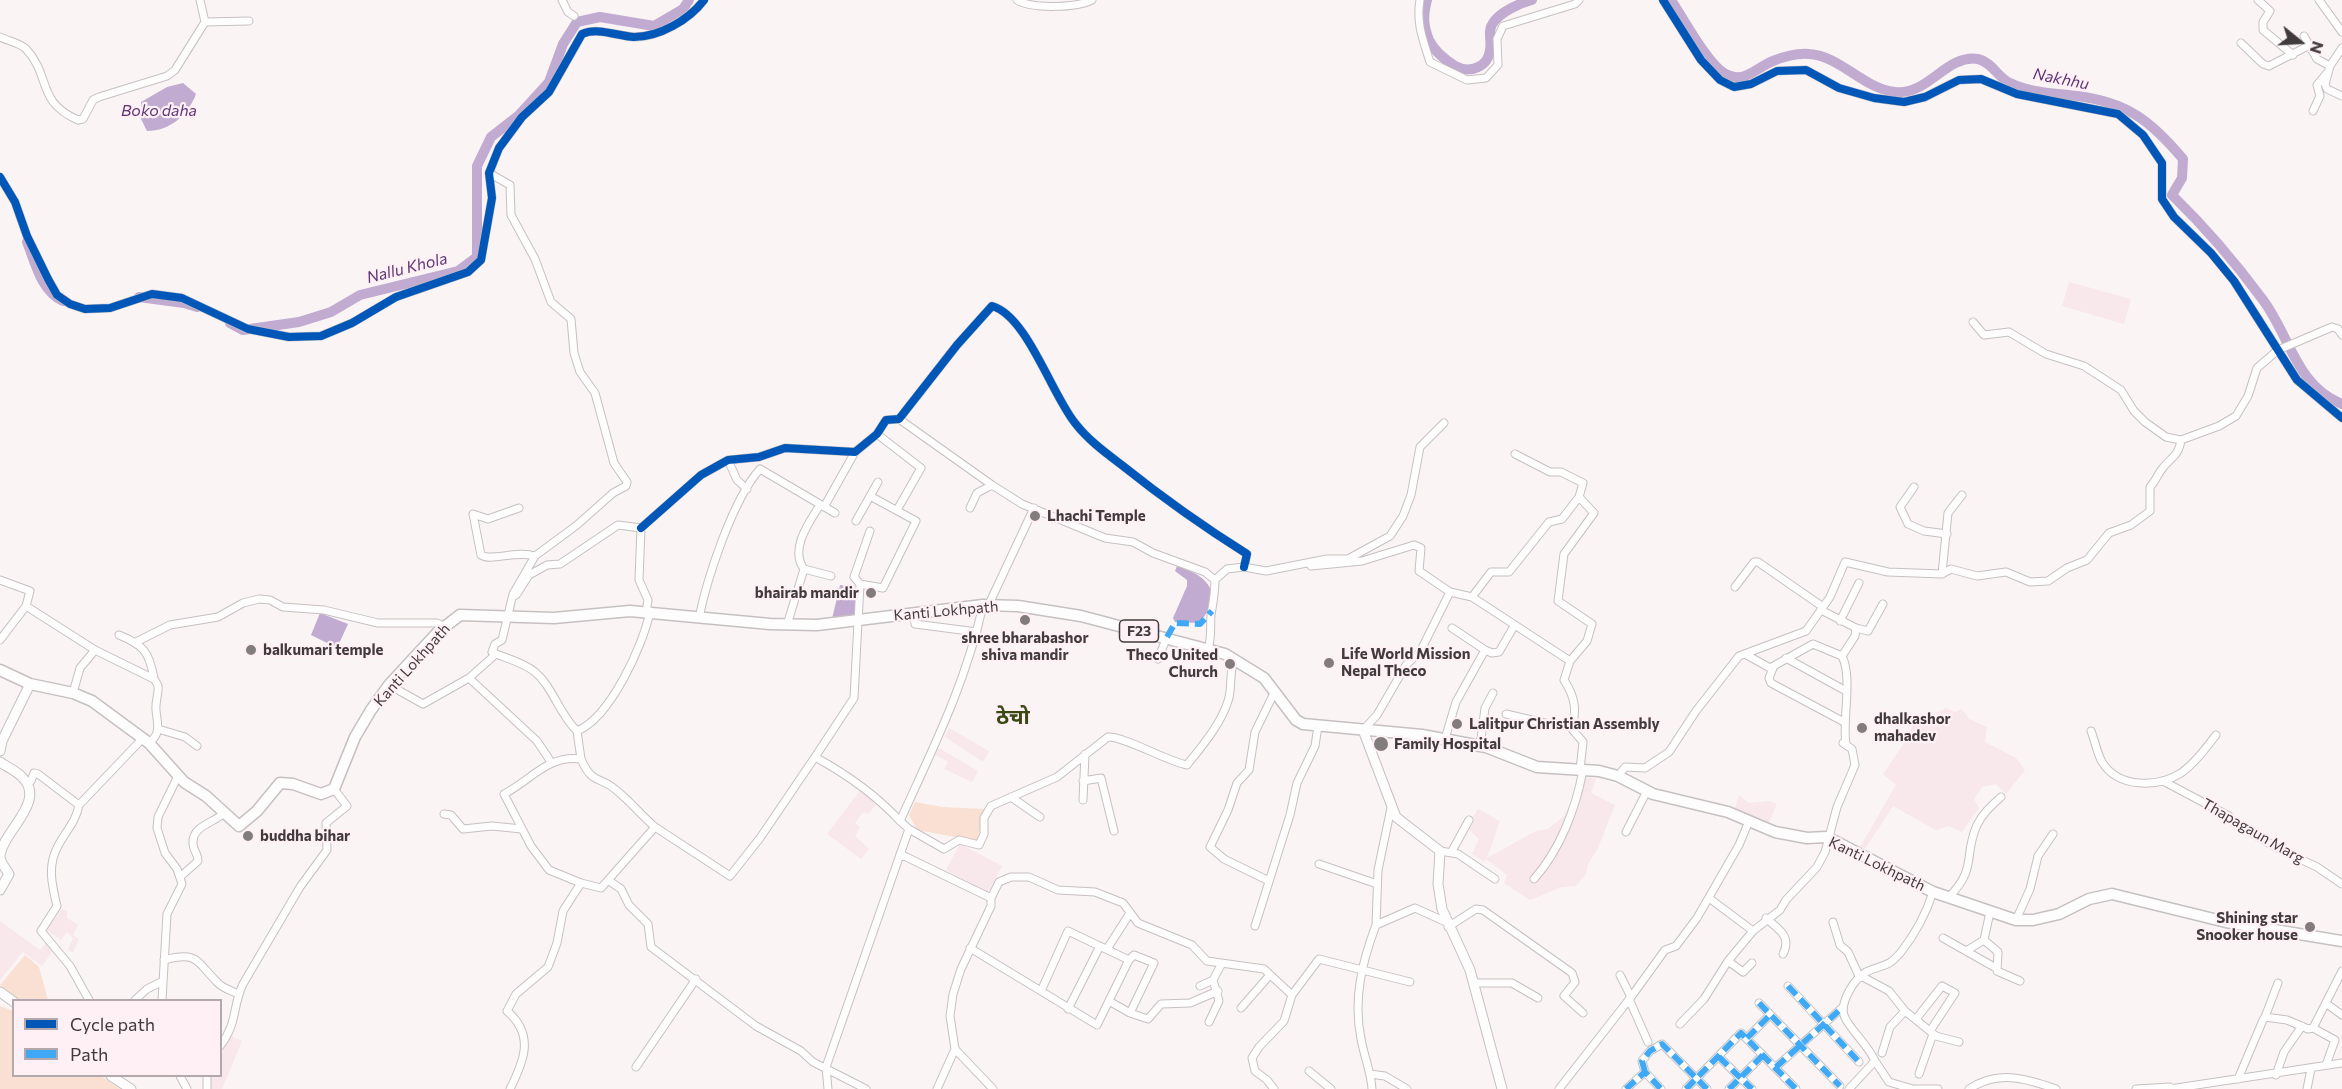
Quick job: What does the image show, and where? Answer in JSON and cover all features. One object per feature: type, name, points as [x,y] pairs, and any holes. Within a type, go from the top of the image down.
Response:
[{"type":"main road","name":"Kanti Lokhpath","points":[[334,789],[355,737],[389,685],[443,626],[460,615],[554,618],[648,612],[787,625],[856,620],[986,604],[1070,614],[1208,649],[1235,659],[1264,678],[1296,720],[1318,726],[1445,739],[1480,746],[1537,767],[1581,770],[1618,776],[1670,800],[1728,812],[1788,835],[1807,838],[1827,837],[1934,892],[2016,920],[2033,920],[2052,916],[2090,899],[2112,894],[2226,922],[2342,941]]},
{"type":"main road","points":[[0,670],[30,684],[73,693],[92,701],[146,741],[178,776],[225,812],[239,826],[256,811],[277,785],[285,782],[321,794],[334,789]]},
{"type":"main road","points":[[0,751],[2,741],[30,684]]},
{"type":"main road","points":[[1363,730],[1396,817],[1440,851],[1438,884],[1447,925],[1474,983],[1502,1089]]},
{"type":"main road","points":[[0,762],[26,783],[26,808],[1,845],[0,858],[9,874],[0,890]]},
{"type":"main road","points":[[113,1077],[131,1089]]},
{"type":"street","points":[[0,37],[26,49],[36,65],[52,103],[78,120],[83,118],[93,100],[158,80],[175,70],[205,22],[200,0]]},
{"type":"street","points":[[562,0],[568,12],[574,16]]},
{"type":"street","points":[[0,177],[15,202],[27,236],[52,287],[57,295],[70,304],[85,309],[110,308],[152,294],[182,298],[248,329],[289,337],[321,336],[352,323],[396,297],[468,272],[481,260],[492,198],[489,173],[499,148],[522,117],[549,92],[582,34],[590,31],[635,37],[659,33],[681,20],[704,0]]},
{"type":"street","points":[[1017,0],[1025,5],[1044,6],[1092,0]]},
{"type":"street","points":[[1420,0],[1418,13],[1420,33],[1430,62],[1467,80],[1486,78],[1498,65],[1497,39],[1503,27],[1575,4],[1579,0]]},
{"type":"street","points":[[1664,0],[1701,60],[1720,80],[1734,87],[1751,84],[1776,71],[1806,70],[1839,88],[1874,98],[1904,102],[1925,97],[1959,80],[1981,79],[2017,94],[2118,114],[2143,135],[2162,163],[2162,199],[2175,217],[2211,253],[2234,281],[2280,349],[2296,380],[2342,418]]},
{"type":"street","points":[[2258,0],[2270,11],[2263,22],[2263,30],[2293,55]]},
{"type":"street","points":[[2319,0],[2342,32]]},
{"type":"street","points":[[205,22],[249,21]]},
{"type":"street","points":[[2304,36],[2317,59],[2329,70]]},
{"type":"street","points":[[2241,43],[2266,66],[2272,66],[2308,46]]},
{"type":"street","points":[[2313,111],[2320,96],[2318,85],[2342,48]]},
{"type":"street","points":[[2329,70],[2325,87],[2342,96]]},
{"type":"street","points":[[489,173],[510,185],[511,215],[535,260],[551,302],[571,319],[574,353],[580,372],[595,393],[614,463],[627,482],[626,486],[613,493],[577,525],[535,556],[518,583],[502,640],[495,645],[492,652],[519,662],[537,674],[561,711],[578,731],[581,759],[589,775],[618,791],[632,807],[656,826],[730,876],[760,838],[854,698],[858,583],[854,573],[870,531]]},
{"type":"street","points":[[899,419],[957,345],[992,306],[1004,309],[1033,346],[1057,398],[1076,425],[1157,494],[1247,554],[1244,567]]},
{"type":"street","points":[[1972,322],[1984,335],[2009,332],[2046,354],[2084,366],[2121,390],[2134,411],[2145,422],[2166,437],[2181,440],[2219,426],[2236,416],[2248,396],[2257,368],[2280,349],[2332,327],[2342,335]]},
{"type":"street","points":[[831,576],[804,568],[800,561],[801,540],[855,452],[877,434],[886,420],[899,419],[992,485],[1034,508],[1105,538],[1133,542],[1153,553],[1205,572],[1215,580]]},
{"type":"street","points":[[1301,566],[1327,559],[1348,559],[1390,536],[1403,516],[1412,495],[1420,447],[1444,423]]},
{"type":"street","points":[[877,434],[921,468],[897,510]]},
{"type":"street","points":[[1618,776],[1625,767],[1645,768],[1669,752],[1696,711],[1732,664],[1745,654],[1806,631],[1822,608],[1845,562],[1888,572],[1942,574],[1951,569],[1977,576],[2006,572],[2030,582],[2048,581],[2067,568],[2087,561],[2109,533],[2131,525],[2150,511],[2150,487],[2157,480],[2161,470],[2180,450],[2181,440]]},
{"type":"street","points":[[578,731],[589,725],[625,675],[647,627],[648,600],[639,580],[640,528],[701,475],[728,460],[759,457],[785,448],[855,452]]},
{"type":"street","points":[[1472,597],[1491,572],[1509,572],[1549,522],[1562,519],[1579,497],[1583,483],[1561,472],[1550,472],[1515,454]]},
{"type":"street","points":[[728,460],[737,480],[747,489]]},
{"type":"street","points":[[699,618],[714,559],[747,489],[762,469],[835,513]]},
{"type":"street","points":[[856,521],[878,482]]},
{"type":"street","points":[[970,508],[977,493],[992,485]]},
{"type":"street","points":[[1914,487],[1900,507],[1908,524],[1924,531],[1947,534]]},
{"type":"street","points":[[858,583],[883,588],[916,521],[870,495]]},
{"type":"street","points":[[1942,574],[1948,513],[1962,495]]},
{"type":"street","points":[[1534,879],[1546,866],[1557,847],[1580,787],[1583,742],[1572,729],[1575,696],[1564,680],[1570,661],[1587,641],[1592,624],[1558,601],[1564,554],[1594,513],[1579,497]]},
{"type":"street","points":[[519,508],[488,519],[472,515],[481,555],[489,559],[519,552],[535,556]]},
{"type":"street","points":[[900,821],[949,718],[986,604],[1034,508]]},
{"type":"street","points":[[512,602],[530,575],[537,569],[560,564],[618,525],[640,528]]},
{"type":"street","points":[[1208,649],[1212,636],[1211,616],[1215,599],[1215,580],[1227,569],[1244,567],[1266,570],[1362,561],[1414,545],[1421,548],[1419,571],[1450,592],[1472,597],[1570,661]]},
{"type":"street","points":[[1735,587],[1754,562],[1758,562],[1840,621],[1868,631],[1884,604]]},
{"type":"street","points":[[787,625],[804,568]]},
{"type":"street","points":[[0,580],[30,591],[26,606],[0,640]]},
{"type":"street","points":[[1840,621],[1859,583]]},
{"type":"street","points":[[1363,730],[1377,715],[1406,665],[1420,652],[1450,592]]},
{"type":"street","points":[[136,642],[170,625],[218,616],[243,603],[259,599],[270,600],[284,607],[324,610],[378,623],[437,623],[443,626]]},
{"type":"street","points":[[26,606],[95,650],[154,678]]},
{"type":"street","points":[[913,613],[915,624],[977,632]]},
{"type":"street","points":[[1452,628],[1492,653],[1499,652],[1514,626]]},
{"type":"street","points":[[1842,656],[1855,636],[1856,628]]},
{"type":"street","points":[[89,999],[87,992],[70,966],[41,931],[57,906],[50,867],[58,846],[77,815],[79,805],[158,729],[156,699],[158,687],[154,678],[154,667],[136,642],[119,635]]},
{"type":"street","points":[[1158,659],[1167,638]]},
{"type":"street","points":[[1680,1024],[1704,999],[1728,961],[1753,932],[1766,918],[1780,910],[1786,900],[1817,867],[1826,852],[1827,837],[1855,765],[1852,748],[1845,744],[1846,667],[1842,656],[1813,644],[1786,658],[1773,668],[1769,678],[1771,683],[1844,722]]},
{"type":"street","points":[[73,693],[80,668],[95,650]]},
{"type":"street","points":[[1445,739],[1456,702],[1485,650]]},
{"type":"street","points":[[389,685],[423,704],[469,678],[496,654]]},
{"type":"street","points":[[1745,654],[1773,668]]},
{"type":"street","points":[[1786,658],[1846,691]]},
{"type":"street","points":[[815,757],[862,786],[909,829],[944,849],[959,840],[979,845],[984,834],[987,811],[996,802],[1057,777],[1084,754],[1112,736],[1165,760],[1187,765],[1226,706],[1230,690],[1230,668],[1235,659]]},
{"type":"street","points":[[469,678],[537,741],[551,762]]},
{"type":"street","points":[[1269,881],[1224,860],[1210,847],[1228,810],[1237,783],[1249,770],[1255,732],[1275,691]]},
{"type":"street","points":[[1480,746],[1485,708],[1492,693]]},
{"type":"street","points":[[1506,714],[1549,724],[1573,725]]},
{"type":"street","points":[[1255,926],[1298,783],[1315,746],[1318,726]]},
{"type":"street","points":[[158,729],[185,737],[197,746]]},
{"type":"street","points":[[2091,731],[2102,761],[2116,778],[2127,783],[2163,781],[2181,773],[2216,735]]},
{"type":"street","points":[[1083,800],[1084,754]]},
{"type":"street","points":[[581,759],[572,757],[551,762],[504,794],[531,846],[553,874],[601,888],[656,826]]},
{"type":"street","points":[[26,783],[31,781],[34,773],[38,774],[79,805]]},
{"type":"street","points":[[162,999],[166,914],[180,888],[180,877],[165,853],[157,828],[158,817],[173,792],[178,776]]},
{"type":"street","points":[[1083,782],[1101,778],[1114,831]]},
{"type":"street","name":"Thapagaun Marg","points":[[2163,781],[2229,816],[2234,823],[2317,867],[2342,884]]},
{"type":"street","points":[[222,1043],[236,1019],[238,994],[300,886],[327,850],[326,823],[347,806],[334,789]]},
{"type":"street","points":[[1626,832],[1647,791]]},
{"type":"street","points":[[1011,797],[1040,817]]},
{"type":"street","points":[[1948,898],[1963,883],[1976,828],[1985,811],[2001,797]]},
{"type":"street","points":[[1372,1089],[1359,1028],[1361,969],[1376,925],[1377,884],[1391,803]]},
{"type":"street","points":[[180,877],[198,861],[193,846],[195,833],[201,826],[218,820],[225,812]]},
{"type":"street","points":[[444,814],[450,815],[463,829],[492,826],[522,829]]},
{"type":"street","points":[[1452,851],[1469,820]]},
{"type":"street","points":[[1559,1089],[1665,950],[1676,946],[1684,937],[1709,898],[1721,872],[1739,846],[1749,821]]},
{"type":"street","points":[[828,1089],[826,1067],[909,829]]},
{"type":"street","points":[[2016,920],[2030,889],[2038,856],[2053,834]]},
{"type":"street","points":[[1440,851],[1452,851],[1495,879]]},
{"type":"street","points":[[900,854],[991,897]]},
{"type":"street","points":[[1319,864],[1377,884]]},
{"type":"street","points":[[937,1089],[955,1049],[950,1016],[953,994],[970,948],[991,906],[991,897],[999,882],[1011,877],[1029,877],[1058,890],[1095,892],[1123,903],[1138,923],[1178,937],[1192,945],[1207,961],[1221,965],[1259,967],[1292,996]]},
{"type":"street","points":[[608,880],[621,889],[629,905],[648,924],[651,947],[756,1026],[801,1051],[813,1062],[866,1089]]},
{"type":"street","points":[[510,1089],[522,1065],[525,1039],[520,1022],[507,1011],[516,994],[548,967],[557,943],[563,911],[581,883]]},
{"type":"street","points":[[1776,1067],[1842,1007],[1860,977],[1884,968],[1900,953],[1925,917],[1934,892]]},
{"type":"street","points":[[1709,898],[1753,932]]},
{"type":"street","points":[[1376,925],[1415,908],[1447,925],[1476,909],[1484,910],[1572,973],[1575,982],[1564,996],[1583,1013]]},
{"type":"street","points":[[1966,951],[1984,940],[1989,912]]},
{"type":"street","points":[[1107,949],[1130,913]]},
{"type":"street","points":[[1766,918],[1787,938],[1788,944],[1784,954]]},
{"type":"street","points":[[1833,922],[1840,945],[1848,952],[1860,977],[1889,990],[1905,1011],[1932,1032],[1959,1042]]},
{"type":"street","points":[[1041,991],[1068,931],[1129,960]]},
{"type":"street","points":[[1943,938],[1996,968],[2001,975],[2020,981]]},
{"type":"street","points":[[1984,940],[1998,952],[1996,968]]},
{"type":"street","points":[[1068,1009],[1100,946]]},
{"type":"street","points":[[970,948],[1097,1025],[1129,960],[1134,955],[1154,963],[1130,1013]]},
{"type":"street","points":[[164,960],[186,956],[194,958],[218,984],[238,994]]},
{"type":"street","points":[[1274,1089],[1255,1071],[1252,1058],[1263,1042],[1284,1021],[1292,996],[1319,959],[1410,982]]},
{"type":"street","points":[[1728,961],[1743,972],[1752,963]]},
{"type":"street","points":[[1200,986],[1213,980],[1221,965]]},
{"type":"street","points":[[2313,1028],[2342,971]]},
{"type":"street","points":[[1620,975],[1648,1042]]},
{"type":"street","points":[[1241,1008],[1269,976]]},
{"type":"street","points":[[636,1067],[696,979]]},
{"type":"street","points":[[1209,1022],[1218,1005],[1218,991],[1213,980]]},
{"type":"street","points":[[136,999],[147,988],[163,981]]},
{"type":"street","points":[[1474,983],[1512,982],[1538,998]]},
{"type":"street","points":[[2238,1079],[2278,983]]},
{"type":"street","points":[[1788,986],[1859,1062]]},
{"type":"street","points":[[1916,1019],[1942,986],[1955,993],[1932,1032],[1919,1074]]},
{"type":"street","points":[[1109,1001],[1130,1013],[1148,1019],[1161,1004],[1190,1003],[1218,991]]},
{"type":"street","points":[[1760,1003],[1769,1016],[1800,1044],[1840,1086]]},
{"type":"street","points":[[2327,1004],[2342,1015]]},
{"type":"street","points":[[1842,1007],[1844,1017],[1864,1040],[1889,1082],[1915,1089],[1938,1089]]},
{"type":"street","points":[[1882,1053],[1890,1027],[1905,1011]]},
{"type":"street","points":[[1747,1038],[1769,1016]]},
{"type":"street","points":[[2265,1017],[2287,1020],[2313,1028],[2335,1040],[2326,1065]]},
{"type":"street","points":[[2276,1075],[2284,1052],[2302,1026]]},
{"type":"street","points":[[1686,1089],[1741,1033],[1795,1089]]},
{"type":"street","points":[[1661,1089],[1645,1072],[1642,1061],[1650,1051],[1662,1044],[1707,1089]]},
{"type":"street","points":[[955,1049],[993,1089]]},
{"type":"street","points":[[1729,1089],[1763,1055]]},
{"type":"street","points":[[1719,1057],[1752,1089]]},
{"type":"street","points":[[1849,1089],[1875,1061]]},
{"type":"street","points":[[2136,1089],[2170,1088],[2276,1075],[2342,1063]]},
{"type":"street","points":[[2307,1089],[2311,1069]]},
{"type":"street","points":[[1309,1071],[1331,1089]]},
{"type":"street","points":[[1626,1089],[1645,1072]]},
{"type":"street","points":[[1370,1074],[1385,1076],[1407,1089]]},
{"type":"street","points":[[1969,1089],[1982,1080],[2002,1077],[2023,1078],[2056,1089]]},
{"type":"shaded area","points":[[2069,282],[2131,299],[2124,324],[2062,306]]},
{"type":"shaded area","points":[[1946,708],[1955,712],[1962,709],[1969,719],[1987,727],[1985,742],[2016,758],[2025,770],[2006,794],[1996,784],[1982,787],[1974,799],[1979,808],[1962,832],[1949,826],[1936,830],[1893,806],[1865,849],[1860,847],[1896,785],[1883,774],[1909,736],[1914,722],[1920,713],[1933,715]]},
{"type":"shaded area","points":[[949,728],[989,751],[983,762],[945,737]]},
{"type":"shaded area","points":[[939,748],[978,771],[972,782],[944,769],[948,762],[935,755]]},
{"type":"shaded area","points":[[1585,777],[1596,779],[1591,793],[1615,805],[1598,848],[1588,864],[1586,874],[1576,886],[1562,887],[1530,900],[1504,883],[1507,875],[1486,859],[1485,862],[1472,854],[1479,839],[1469,830],[1473,823],[1470,822],[1478,809],[1500,821],[1487,858],[1536,831],[1548,829],[1564,816]]},
{"type":"shaded area","points":[[862,788],[878,801],[869,814],[863,812],[855,823],[860,827],[855,836],[869,849],[861,859],[827,834]]},
{"type":"shaded area","points":[[1739,795],[1749,803],[1769,801],[1777,804],[1768,825],[1734,811]]},
{"type":"shaded area","points":[[915,802],[942,807],[984,809],[977,841],[917,830],[909,815]]},
{"type":"shaded area","points":[[960,844],[1002,866],[988,892],[946,870]]},
{"type":"shaded area","points":[[62,909],[67,911],[67,918],[78,925],[73,935],[79,939],[73,953],[68,950],[73,938],[67,932],[61,940],[46,930]]},
{"type":"shaded area","points":[[0,921],[40,950],[48,941],[55,948],[42,966],[23,952],[0,980]]},
{"type":"shaded area","points":[[25,955],[39,967],[48,999],[16,999],[0,985]]},
{"type":"shaded area","points":[[0,1006],[12,1011],[12,1077],[102,1077],[120,1089],[0,1089]]},
{"type":"shaded area","points":[[228,1035],[242,1041],[222,1089],[208,1089],[212,1077],[222,1077],[222,1052]]},
{"type":"water","name":"Boko daha","points":[[183,83],[196,94],[188,109],[171,125],[147,131],[141,119],[141,102],[167,87]]},
{"type":"water","points":[[1177,566],[1198,575],[1210,587],[1211,603],[1199,623],[1175,622],[1173,618],[1187,586],[1187,580],[1175,571]]},
{"type":"water","points":[[840,585],[847,586],[847,593],[858,595],[856,616],[832,619]]},
{"type":"water","points":[[320,613],[348,624],[337,648],[311,635]]},
{"type":"waterway","name":"Nallu Khola","points":[[230,323],[243,330],[299,322],[331,312],[360,295],[458,271],[477,257],[477,166],[491,137],[518,116],[549,82],[563,44],[577,22],[600,17],[654,26],[683,9],[689,0]]},
{"type":"waterway","name":"Nakhhu","points":[[1427,0],[1424,15],[1431,44],[1447,61],[1467,69],[1482,65],[1489,56],[1490,29],[1496,19],[1511,8],[1532,0]]},
{"type":"waterway","name":"Nakhhu","points":[[1671,0],[1711,60],[1724,73],[1731,76],[1744,76],[1773,61],[1809,54],[1831,60],[1872,85],[1895,92],[1907,92],[1956,63],[1967,59],[1978,59],[1987,63],[2006,81],[2026,89],[2095,99],[2110,103],[2137,116],[2160,134],[2183,159],[2182,178],[2172,195],[2219,245],[2263,300],[2304,373],[2327,396],[2342,404]]},
{"type":"waterway","name":"Nallu Khola","points":[[27,242],[44,283],[55,296],[63,301]]},
{"type":"waterway","name":"Nallu Khola","points":[[139,297],[197,307]]},
{"type":"marked path","points":[[1167,637],[1175,623],[1200,624],[1212,611]]},
{"type":"marked path","points":[[1788,986],[1859,1062]]},
{"type":"marked path","points":[[1759,1003],[1840,1086]]},
{"type":"marked path","points":[[1776,1067],[1843,1007]]},
{"type":"marked path","points":[[1747,1038],[1769,1016]]},
{"type":"marked path","points":[[1686,1089],[1741,1033],[1796,1089]]},
{"type":"marked path","points":[[1645,1072],[1642,1061],[1650,1051],[1662,1044],[1707,1089]]},
{"type":"marked path","points":[[1729,1089],[1763,1055]]},
{"type":"marked path","points":[[1719,1057],[1752,1089]]},
{"type":"marked path","points":[[1626,1089],[1645,1072],[1661,1089]]},
{"type":"cycle path","points":[[0,177],[15,202],[27,236],[48,279],[57,295],[70,304],[85,309],[110,308],[152,294],[182,298],[248,329],[289,337],[321,336],[352,323],[396,297],[468,272],[481,260],[492,198],[489,173],[499,148],[522,117],[549,92],[582,34],[594,31],[634,37],[653,34],[673,26],[704,0]]},
{"type":"cycle path","points":[[1663,0],[1701,60],[1720,80],[1734,87],[1751,84],[1777,71],[1806,70],[1839,88],[1874,98],[1904,102],[1925,97],[1959,80],[1981,79],[2017,94],[2118,114],[2143,135],[2162,163],[2162,199],[2174,217],[2211,253],[2234,281],[2297,380],[2342,418]]},
{"type":"cycle path","points":[[641,528],[701,475],[728,460],[759,457],[785,448],[855,452],[877,434],[886,420],[899,419],[957,345],[992,306],[1005,313],[1016,324],[1038,357],[1066,410],[1086,435],[1168,501],[1247,554],[1244,567]]},
{"type":"place","name":"Lhachi Temple","points":[[1035,516]]},
{"type":"place","name":"bhairab mandir","points":[[871,593]]},
{"type":"place","name":"shree bharabashor shiva mandir","points":[[1025,620]]},
{"type":"place","name":"balkumari temple","points":[[251,650]]},
{"type":"place","name":"Life World Mission Nepal Theco","points":[[1329,663]]},
{"type":"place","name":"Theco United Church","points":[[1230,664]]},
{"type":"place","name":"Lalitpur Christian Assembly","points":[[1457,724]]},
{"type":"place","name":"dhalkashor mahadev","points":[[1862,728]]},
{"type":"place","name":"Family Hospital","points":[[1381,744]]},
{"type":"place","name":"buddha bihar","points":[[248,836]]},
{"type":"place","name":"Shining star Snooker house","points":[[2310,927]]},
{"type":"district","name":"ठेचो","points":[[1013,717]]}]
